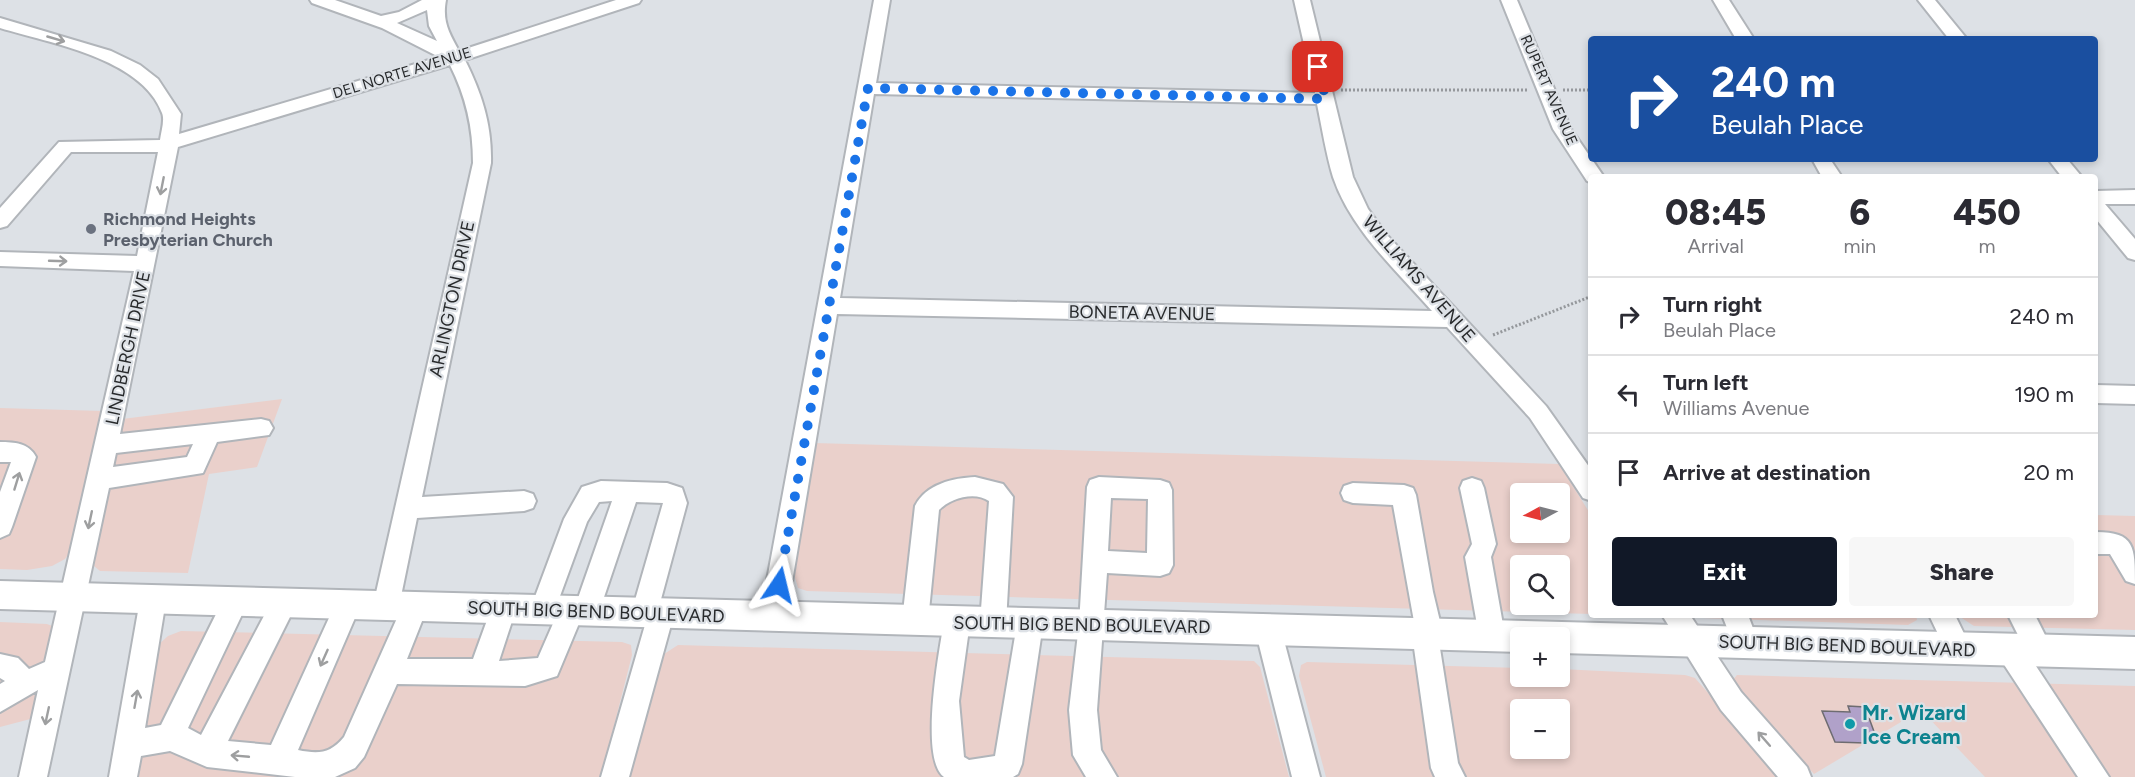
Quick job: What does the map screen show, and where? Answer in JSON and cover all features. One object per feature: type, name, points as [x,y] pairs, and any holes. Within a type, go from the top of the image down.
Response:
[{"type":"main road","name":"SOUTH BIG BEND BOULEVARD","points":[[0,596],[1510,637]]},
{"type":"main road","name":"SOUTH BIG BEND BOULEVARD","points":[[1570,637],[1684,628],[1741,629],[1959,650],[2135,653]]},
{"type":"street","points":[[318,0],[382,21],[420,38],[454,58]]},
{"type":"street","points":[[382,21],[404,16],[436,0]]},
{"type":"street","name":"ARLINGTON DRIVE","points":[[279,760],[310,766],[328,766],[345,758],[354,747],[389,671],[401,606],[407,508],[482,163],[484,138],[481,115],[437,26],[436,0]]},
{"type":"street","name":"DEL NORTE AVENUE","points":[[0,221],[66,146],[170,145],[454,58],[633,0]]},
{"type":"street","points":[[773,618],[882,0]]},
{"type":"street","name":"WILLIAMS AVENUE","points":[[1302,0],[1343,177],[1359,211],[1380,240],[1538,412],[1588,485]]},
{"type":"street","name":"RUPERT AVENUE","points":[[1509,0],[1562,129],[1592,174]]},
{"type":"street","points":[[1721,0],[1743,36]]},
{"type":"street","points":[[1926,0],[1956,36]]},
{"type":"street","name":"LINDBERGH DRIVE","points":[[0,23],[105,55],[134,69],[152,83],[172,114],[170,145],[146,264],[33,777]]},
{"type":"street","points":[[868,88],[1325,94]]},
{"type":"street","points":[[2060,162],[2070,174]]},
{"type":"street","points":[[2098,197],[2135,197]]},
{"type":"street","points":[[2098,208],[2135,253]]},
{"type":"street","points":[[0,260],[146,264]]},
{"type":"street","name":"BONETA AVENUE","points":[[829,306],[1454,319]]},
{"type":"street","points":[[2098,394],[2135,395]]},
{"type":"street","points":[[106,445],[261,428]]},
{"type":"street","points":[[99,480],[195,466],[209,433]]},
{"type":"street","points":[[0,452],[15,452],[24,457],[0,527]]},
{"type":"street","points":[[915,621],[927,506],[939,493],[950,489],[971,488],[991,489],[1000,497],[993,623]]},
{"type":"street","points":[[1472,488],[1484,543],[1478,557],[1492,636]]},
{"type":"street","points":[[389,671],[526,673],[548,667],[554,658],[567,611],[576,519],[591,494],[601,491],[674,495],[675,502],[653,614],[615,777]]},
{"type":"street","points":[[567,611],[627,492]]},
{"type":"street","points":[[1353,493],[1404,495],[1427,634],[1445,768],[1451,777]]},
{"type":"street","points":[[407,508],[524,501]]},
{"type":"street","points":[[2098,543],[2117,543],[2135,573]]},
{"type":"street","points":[[1095,561],[1092,625],[1083,710],[1087,755],[1103,777]]},
{"type":"street","points":[[123,777],[153,600]]},
{"type":"street","points":[[170,737],[235,602]]},
{"type":"street","points":[[207,753],[284,603]]},
{"type":"street","points":[[129,745],[170,737],[181,739],[207,753],[279,760],[348,604]]},
{"type":"street","points":[[482,672],[503,609]]},
{"type":"street","points":[[1943,618],[1959,650]]},
{"type":"street","points":[[2021,618],[2025,651],[2095,777]]},
{"type":"street","points":[[957,622],[945,710],[950,764],[965,775],[997,771],[1008,765],[1030,624]]},
{"type":"street","points":[[1684,628],[1731,702],[1797,777]]},
{"type":"street","points":[[1268,629],[1306,777]]},
{"type":"street","points":[[0,666],[9,667],[25,683]]},
{"type":"street","points":[[0,699],[25,683],[57,670]]},
{"type":"path","points":[[1325,94],[1588,90]]},
{"type":"path","points":[[1468,337],[1492,335],[1588,298]]},
{"type":"shaded area","points":[[282,399],[257,467],[209,474],[188,573],[100,571],[94,566],[122,419]]},
{"type":"shaded area","points":[[0,408],[103,411],[74,546],[65,559],[52,566],[27,570],[0,569]]},
{"type":"shaded area","points":[[814,443],[1559,464],[1588,510],[1588,614],[1570,613],[1570,555],[1510,555],[1510,612],[807,591],[798,588],[793,571]]},
{"type":"shaded area","points":[[2098,515],[2135,516],[2135,630],[1974,626],[1962,618],[2098,618]]},
{"type":"shaded area","points":[[1703,618],[1917,618],[1917,620],[1908,625]]},
{"type":"shaded area","points":[[0,622],[47,624],[55,627],[38,717],[0,727]]},
{"type":"shaded area","points":[[181,631],[622,642],[631,645],[632,655],[601,777],[137,777],[158,645],[168,636]]},
{"type":"shaded area","points":[[678,645],[1254,661],[1260,667],[1289,777],[629,777],[661,656]]},
{"type":"shaded area","points":[[1307,662],[1510,668],[1510,687],[1570,687],[1570,669],[1685,675],[1695,678],[1782,777],[1326,777],[1299,676],[1301,665]]},
{"type":"shaded area","points":[[1737,675],[2135,686],[2135,777],[1985,777],[1921,710],[1814,774],[1736,690],[1732,681]]},
{"type":"building","name":"Mr. Wizard Ice Cream","points":[[1848,706],[1865,707],[1876,737],[1865,739],[1865,743],[1835,742],[1822,711],[1850,712]]},
{"type":"place","name":"Richmond Heights Presbyterian Church","points":[[91,229]]},
{"type":"place","name":"Mr. Wizard Ice Cream","points":[[1850,724]]},
{"type":"route","points":[[779,585],[868,88],[1326,99],[1318,67]]}]
